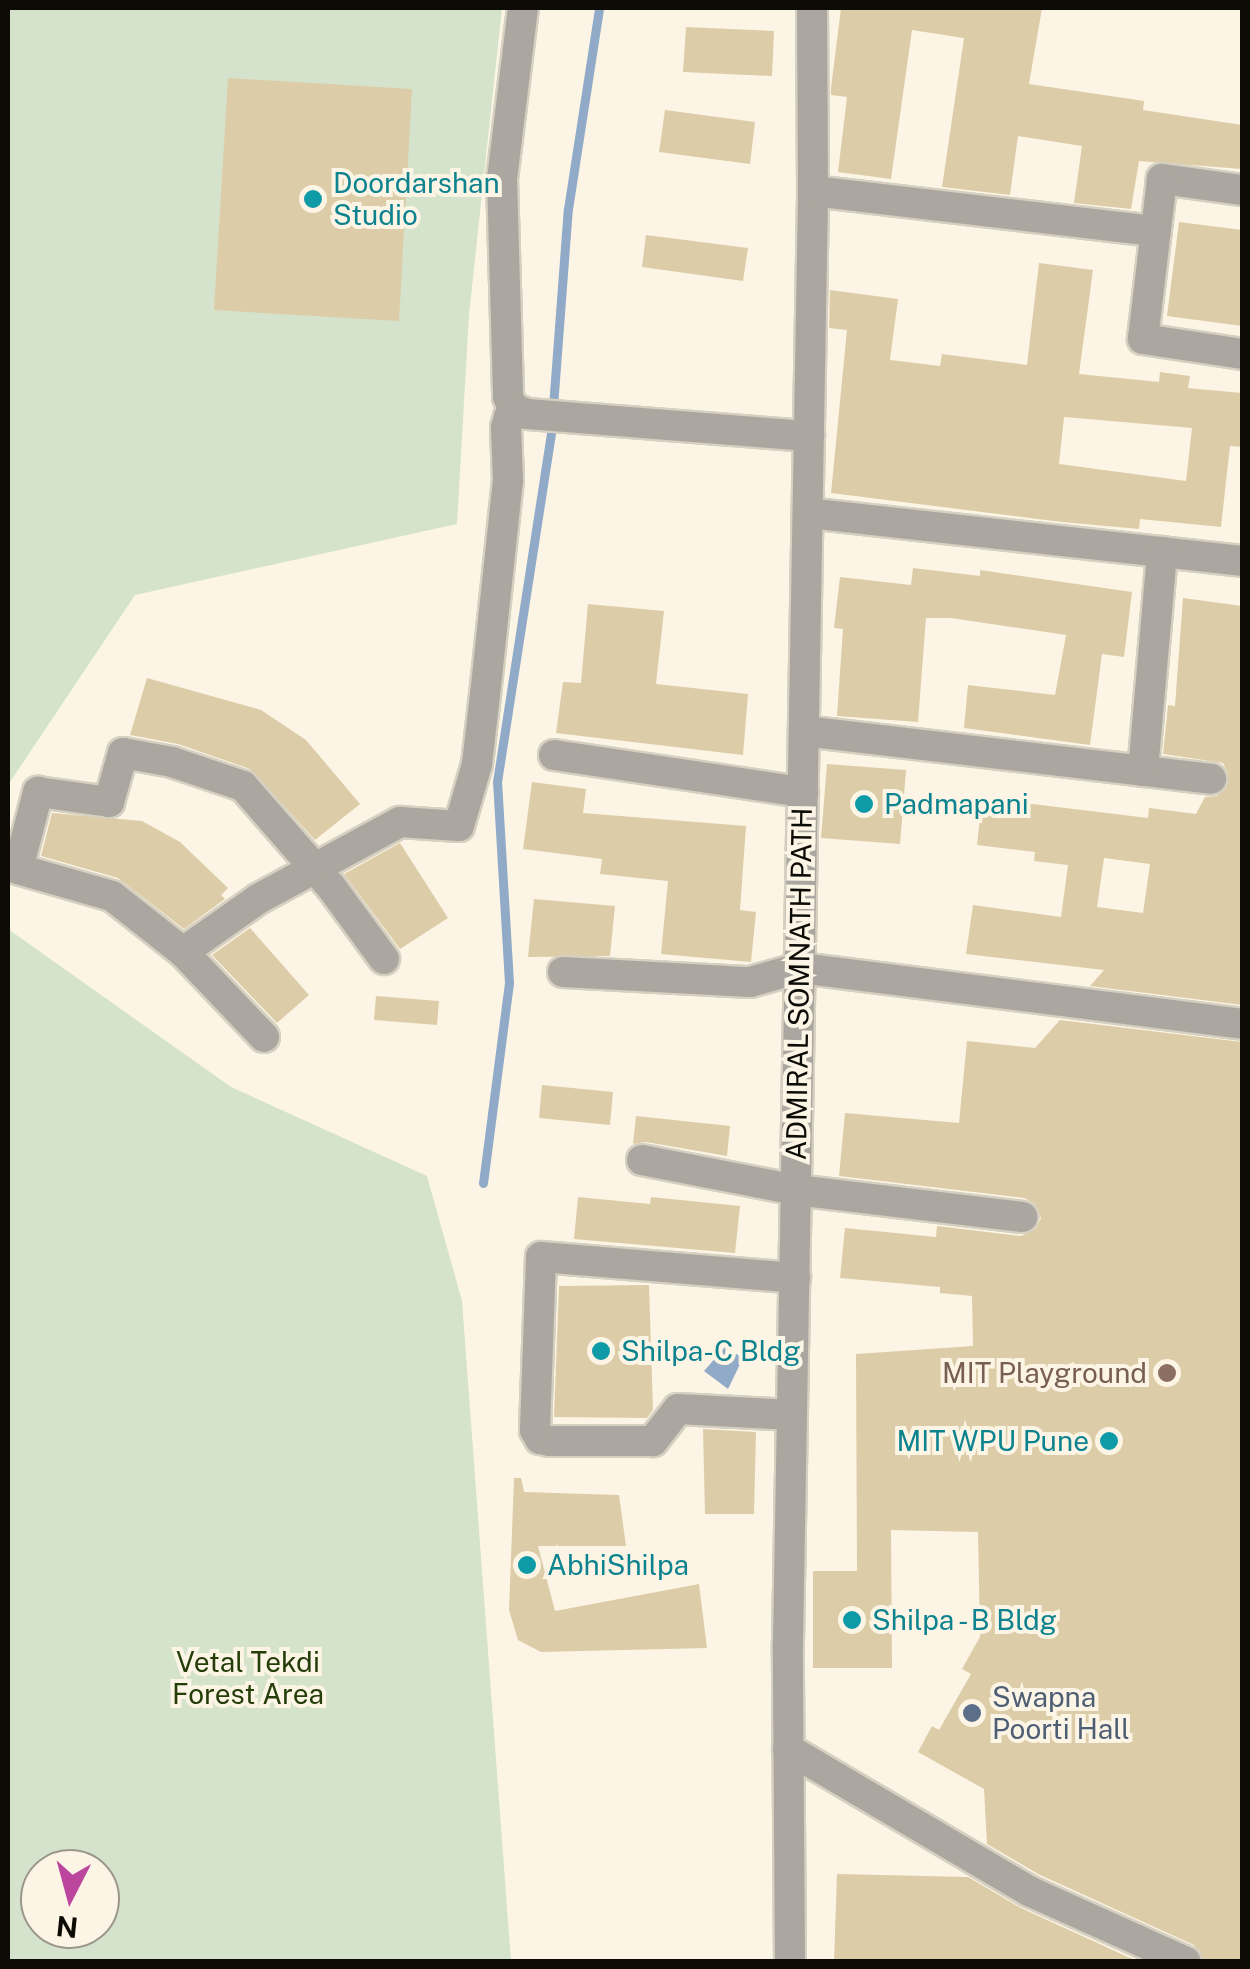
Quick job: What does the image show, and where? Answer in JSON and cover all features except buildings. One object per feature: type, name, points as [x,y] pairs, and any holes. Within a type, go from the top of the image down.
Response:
[{"type":"street","points":[[522,8],[502,178],[508,397],[523,413]]},
{"type":"street","name":"ADMIRAL SOMNATH PATH","points":[[790,1962],[788,1749],[814,190],[812,8]]},
{"type":"street","points":[[1242,190],[1162,179],[1144,339],[1242,354]]},
{"type":"street","points":[[814,190],[1156,231]]},
{"type":"street","points":[[184,952],[258,899],[400,822],[459,826],[477,764],[486,695],[508,480],[509,417],[523,413],[809,436]]},
{"type":"street","points":[[808,514],[1242,561]]},
{"type":"street","points":[[1143,771],[1162,552]]},
{"type":"street","points":[[804,732],[1210,779]]},
{"type":"street","points":[[264,1037],[184,952],[112,896],[18,869],[38,792],[109,802],[123,753],[172,762],[243,786],[384,958]]},
{"type":"street","points":[[554,755],[803,792]]},
{"type":"street","points":[[563,972],[750,982],[800,968],[1242,1024]]},
{"type":"street","points":[[642,1160],[796,1190],[1022,1217]]},
{"type":"street","points":[[792,1415],[678,1409],[653,1441],[549,1441],[540,1439],[535,1430],[541,1257],[794,1278]]},
{"type":"street","points":[[788,1749],[1030,1891],[1186,1962]]},
{"type":"green space","points":[[8,8],[502,8],[469,315],[457,524],[135,595],[8,785]]},
{"type":"green space","name":"Vetal Tekdi Forest Area","points":[[8,929],[231,1087],[427,1176],[462,1301],[511,1961],[8,1961]]},
{"type":"water","points":[[725,1347],[743,1358],[728,1389],[704,1371]]},
{"type":"waterway","points":[[483,1183],[509,983],[497,782],[551,433],[568,209],[599,8]]},
{"type":"place","name":"Doordarshan Studio","points":[[313,199]]},
{"type":"place","name":"Padmapani","points":[[864,804]]},
{"type":"place","name":"Shilpa-C Bldg","points":[[601,1351]]},
{"type":"place","name":"MIT Playground","points":[[1167,1373]]},
{"type":"place","name":"MIT WPU Pune","points":[[1109,1441]]},
{"type":"place","name":"AbhiShilpa","points":[[527,1565]]},
{"type":"place","name":"Shilpa - B Bldg","points":[[852,1620]]},
{"type":"place","name":"Swapna Poorti Hall","points":[[972,1713]]}]
